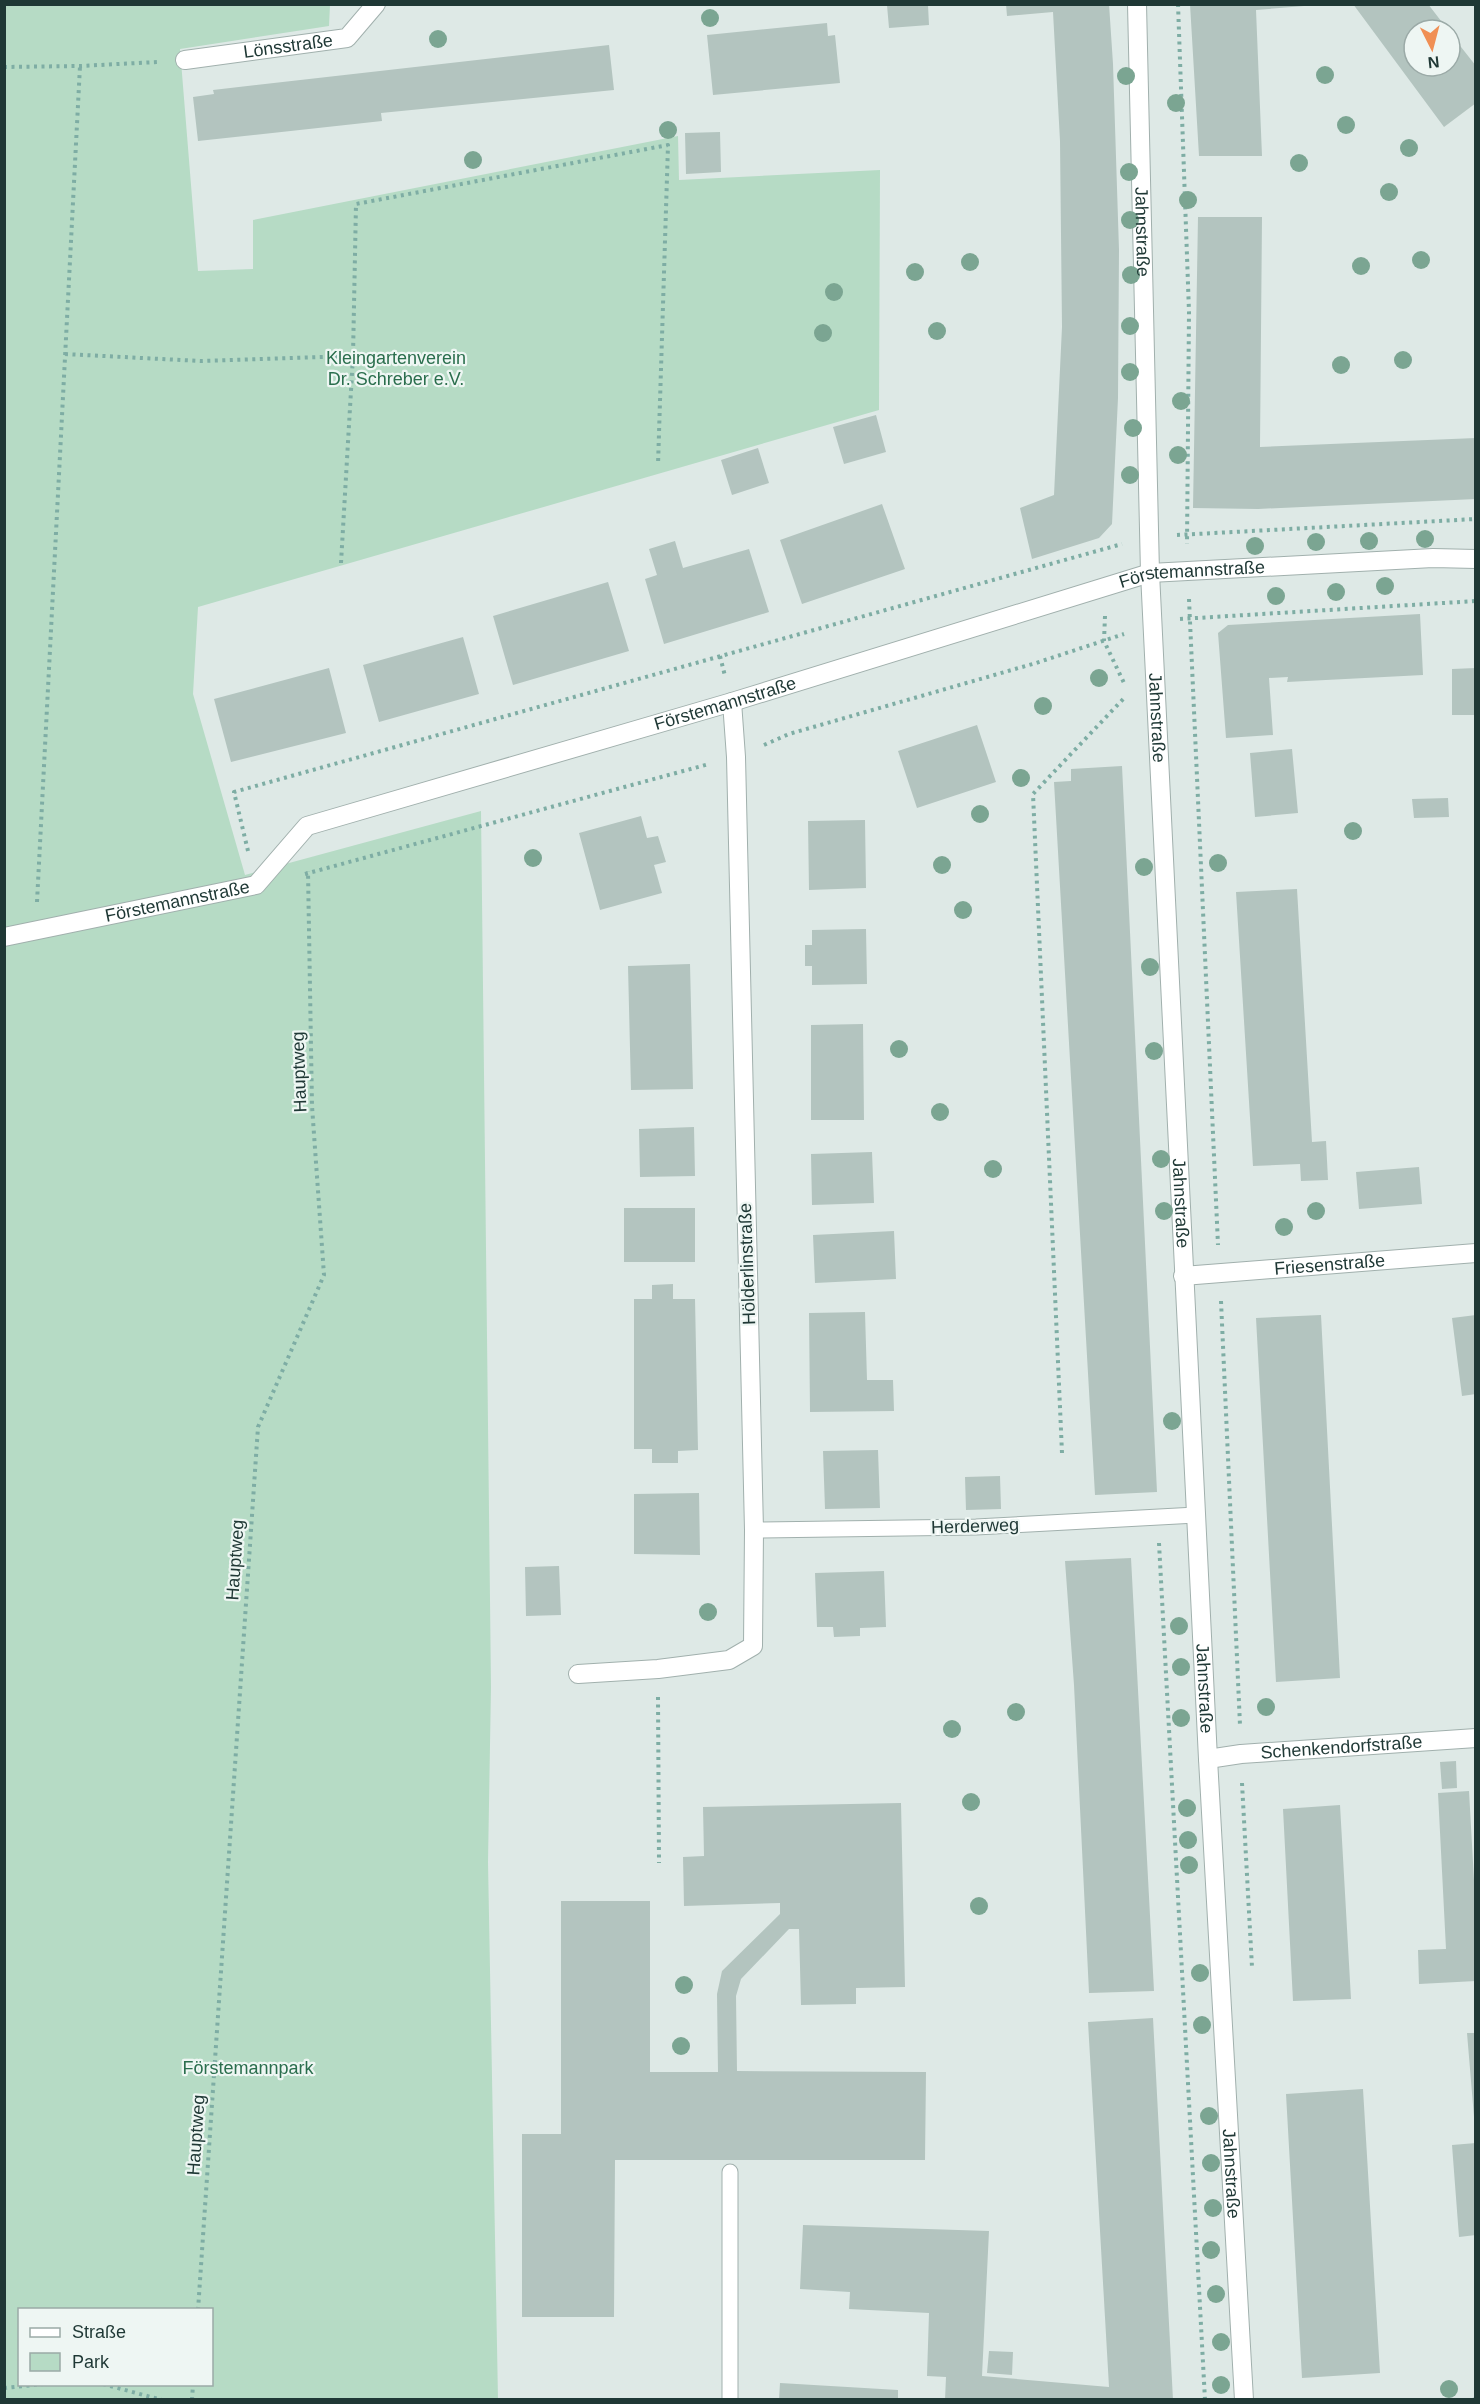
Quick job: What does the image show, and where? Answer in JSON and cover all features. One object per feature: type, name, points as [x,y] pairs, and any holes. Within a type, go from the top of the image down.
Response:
[{"type":"street","name":"Lönsstraße","points":[[185,60],[347,38],[376,4]]},
{"type":"street","name":"Jahnstraße","points":[[1137,4],[1150,573],[1183,1276],[1244,2400]]},
{"type":"street","name":"Förstemannstraße","points":[[4,937],[256,885],[307,826],[732,702],[1150,573],[1433,558],[1476,559]]},
{"type":"street","name":"Hölderlinstraße","points":[[578,1674],[658,1669],[729,1660],[753,1646],[754,1530],[736,757],[732,702]]},
{"type":"street","name":"Friesenstraße","points":[[1183,1276],[1476,1253]]},
{"type":"street","name":"Schenkendorfstraße","points":[[1208,1759],[1241,1754],[1476,1738]]},
{"type":"lane","name":"Herderweg","points":[[754,1530],[976,1527],[1196,1515]]},
{"type":"lane","points":[[730,2172],[730,2400]]},
{"type":"path","points":[[1178,4],[1189,312],[1188,570],[1252,1969]]},
{"type":"path","points":[[4,67],[80,66],[185,60]]},
{"type":"path","points":[[36,932],[80,66]]},
{"type":"path","points":[[341,563],[353,356],[356,204],[668,145],[658,465]]},
{"type":"path","points":[[65,354],[200,361],[353,356]]},
{"type":"path","points":[[256,885],[234,792],[1149,536],[1476,519]]},
{"type":"path","points":[[1190,617],[1476,601]]},
{"type":"path","points":[[1062,1453],[1033,794],[1129,694]]},
{"type":"path","name":"Hauptweg","points":[[198,2308],[258,1427],[324,1275],[312,1106],[307,826]]},
{"type":"path","points":[[1158,1517],[1204,2400]]},
{"type":"path","points":[[658,1669],[659,1863]]},
{"type":"path","points":[[4,2388],[31,2386]]},
{"type":"path","points":[[107,2386],[162,2400]]},
{"type":"green space","name":"Förstemannpark","points":[[5,5],[330,5],[329,26],[180,49],[198,271],[253,269],[253,220],[678,136],[679,180],[880,170],[879,410],[198,607],[193,694],[245,875],[481,811],[491,1687],[488,1862],[498,2399],[5,2400]]},
{"type":"building","points":[[1006,4],[1109,4],[1113,64],[1119,250],[1118,398],[1112,524],[1099,538],[1032,559],[1020,508],[1054,495],[1062,327],[1060,141],[1053,12],[1007,16]]},
{"type":"building","points":[[1190,4],[1304,4],[1304,6],[1256,10],[1262,156],[1199,156]]},
{"type":"building","points":[[1353,4],[1428,4],[1439,18],[1402,18],[1402,70]]},
{"type":"building","points":[[887,5],[928,5],[929,25],[889,28]]},
{"type":"building","points":[[827,23],[828,36],[835,35],[840,83],[713,95],[707,35]]},
{"type":"building","points":[[609,45],[614,90],[381,113],[382,121],[198,141],[193,97],[214,94],[213,90]]},
{"type":"building","points":[[1462,48],[1476,66],[1476,103],[1444,127],[1408,78],[1462,78]]},
{"type":"building","points":[[720,132],[721,172],[686,174],[685,133]]},
{"type":"building","points":[[1198,217],[1262,217],[1260,447],[1476,438],[1476,499],[1258,509],[1193,508]]},
{"type":"building","points":[[876,415],[886,452],[844,464],[833,427]]},
{"type":"building","points":[[758,448],[769,483],[732,495],[721,460]]},
{"type":"building","points":[[882,504],[905,569],[802,604],[780,540]]},
{"type":"building","points":[[675,541],[683,568],[749,549],[769,612],[664,644],[645,579],[657,575],[649,549]]},
{"type":"building","points":[[608,582],[629,651],[513,685],[493,616]]},
{"type":"building","points":[[1420,614],[1423,675],[1287,682],[1288,677],[1269,678],[1273,735],[1226,738],[1218,633],[1228,625]]},
{"type":"building","points":[[463,637],[479,694],[379,722],[363,665]]},
{"type":"building","points":[[329,668],[346,733],[231,762],[214,699]]},
{"type":"building","points":[[1476,668],[1476,715],[1452,715],[1452,669]]},
{"type":"building","points":[[977,725],[996,782],[917,808],[898,751]]},
{"type":"building","points":[[1292,749],[1298,813],[1255,817],[1250,753]]},
{"type":"building","points":[[1122,766],[1157,1492],[1095,1495],[1054,782],[1071,781],[1071,769]]},
{"type":"building","points":[[1448,798],[1449,817],[1414,818],[1412,799]]},
{"type":"building","points":[[641,816],[647,838],[658,836],[666,862],[654,865],[662,893],[600,910],[579,833]]},
{"type":"building","points":[[865,820],[866,888],[809,890],[808,821]]},
{"type":"building","points":[[1297,889],[1312,1142],[1326,1141],[1328,1180],[1301,1181],[1300,1164],[1253,1166],[1236,892]]},
{"type":"building","points":[[866,929],[867,984],[812,985],[812,966],[805,966],[805,945],[812,945],[812,930]]},
{"type":"building","points":[[690,964],[693,1089],[631,1090],[628,966]]},
{"type":"building","points":[[863,1024],[864,1120],[811,1120],[811,1025]]},
{"type":"building","points":[[694,1127],[695,1176],[640,1177],[639,1129]]},
{"type":"building","points":[[872,1152],[874,1203],[812,1205],[811,1154]]},
{"type":"building","points":[[1419,1167],[1422,1204],[1359,1209],[1356,1172]]},
{"type":"building","points":[[624,1208],[695,1208],[695,1262],[624,1262]]},
{"type":"building","points":[[894,1231],[896,1279],[815,1283],[813,1235]]},
{"type":"building","points":[[673,1284],[673,1299],[695,1299],[698,1450],[678,1451],[678,1463],[652,1463],[652,1449],[634,1449],[634,1299],[652,1299],[652,1285]]},
{"type":"building","points":[[865,1312],[867,1380],[893,1380],[894,1411],[810,1412],[809,1313]]},
{"type":"building","points":[[1321,1315],[1340,1678],[1276,1682],[1256,1318]]},
{"type":"building","points":[[1476,1315],[1476,1394],[1462,1396],[1452,1318]]},
{"type":"building","points":[[878,1450],[880,1508],[825,1509],[823,1451]]},
{"type":"building","points":[[1000,1476],[1001,1509],[966,1510],[965,1477]]},
{"type":"building","points":[[699,1493],[700,1555],[634,1554],[634,1494]]},
{"type":"building","points":[[1131,1558],[1154,1991],[1089,1993],[1074,1685],[1065,1561]]},
{"type":"building","points":[[559,1566],[561,1615],[526,1616],[525,1567]]},
{"type":"building","points":[[884,1571],[886,1627],[860,1628],[860,1636],[834,1637],[833,1627],[817,1627],[815,1573]]},
{"type":"building","points":[[1456,1761],[1457,1788],[1442,1789],[1440,1762]]},
{"type":"building","points":[[1469,1791],[1476,1916],[1476,1981],[1419,1984],[1418,1950],[1446,1949],[1438,1793]]},
{"type":"building","points":[[901,1803],[905,1987],[856,1988],[856,2004],[801,2005],[799,1929],[789,1929],[741,1979],[736,1996],[737,2071],[926,2072],[925,2160],[615,2160],[614,2317],[522,2317],[522,2134],[561,2134],[561,1901],[650,1901],[650,2072],[718,2072],[717,1994],[722,1971],[780,1914],[780,1903],[684,1906],[683,1857],[704,1856],[703,1807]]},
{"type":"building","points":[[1340,1805],[1351,1999],[1293,2001],[1283,1809]]},
{"type":"building","points":[[1153,2018],[1173,2400],[945,2400],[946,2377],[927,2376],[929,2313],[849,2309],[850,2292],[800,2289],[803,2225],[989,2231],[982,2376],[1109,2387],[1088,2022]]},
{"type":"building","points":[[1467,2033],[1476,2033],[1476,2117],[1474,2117]]},
{"type":"building","points":[[1363,2089],[1380,2373],[1302,2378],[1286,2094]]},
{"type":"building","points":[[1476,2143],[1476,2235],[1459,2237],[1452,2145]]},
{"type":"building","points":[[989,2351],[1013,2352],[1012,2375],[987,2373]]},
{"type":"building","points":[[780,2383],[898,2390],[898,2400],[779,2400]]},
{"type":"park label","name":"Kleingartenverein Dr. Schreber e.V.","points":[[396,368]]}]
